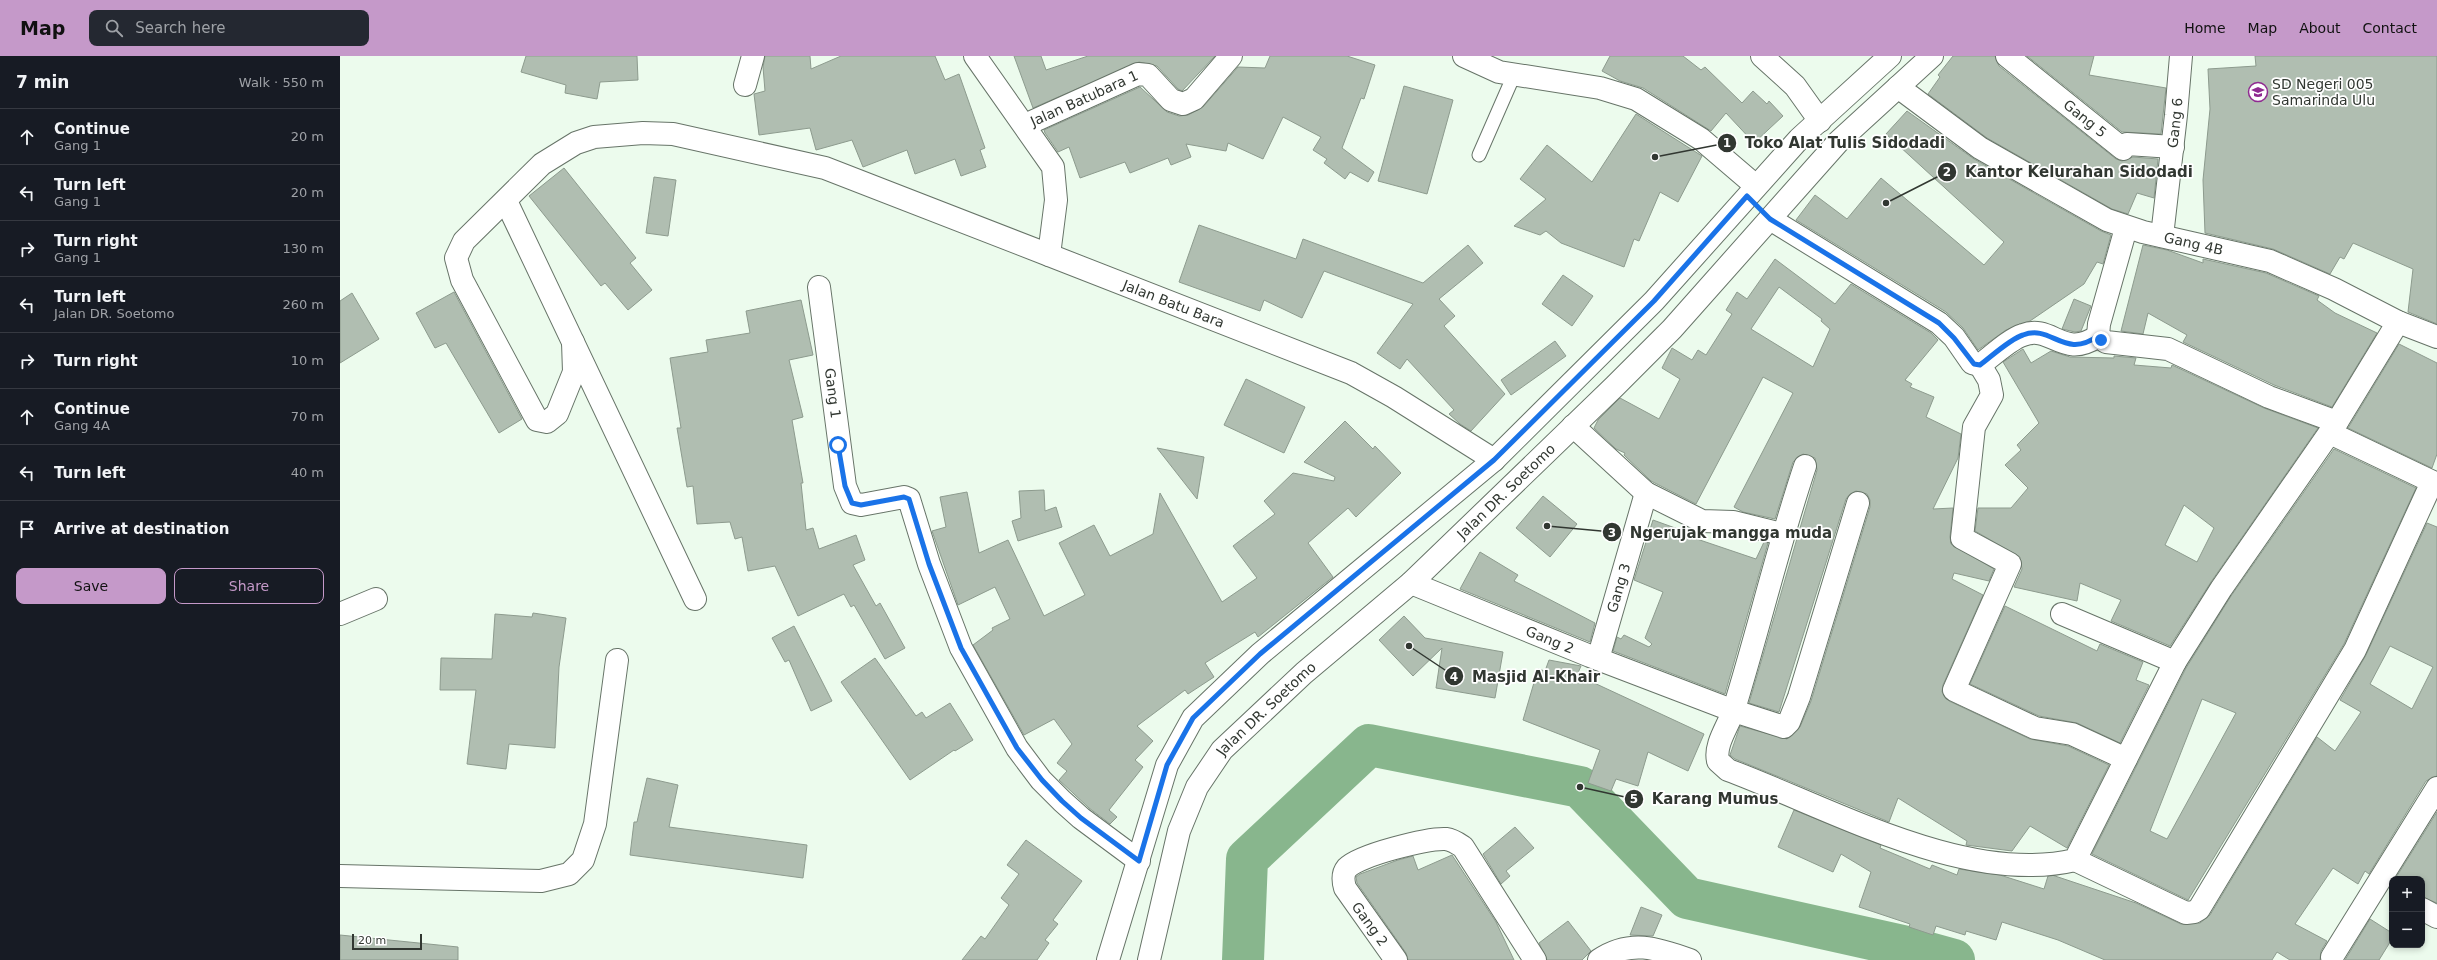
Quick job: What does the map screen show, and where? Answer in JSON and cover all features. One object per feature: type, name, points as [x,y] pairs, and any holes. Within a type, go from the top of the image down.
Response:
[{"type":"street","points":[[744,85],[753,56]]},
{"type":"street","points":[[975,56],[1049,160],[1055,176],[1056,200],[1049,255]]},
{"type":"street","name":"Jalan Batubara 1","points":[[1025,125],[1138,74],[1148,75],[1171,100],[1184,104],[1194,99],[1231,56]]},
{"type":"street","points":[[1464,56],[1499,72],[1600,88],[1636,99],[1701,139],[1752,191],[1770,219],[1926,314],[1950,333],[1972,363],[1980,365],[1989,380],[1992,394],[1974,427],[1962,538],[2010,564],[1954,690],[2035,728],[2072,734],[2126,759]]},
{"type":"street","points":[[1762,56],[1789,80],[1820,121]]},
{"type":"street","points":[[1108,960],[1167,765],[1193,718],[1260,654],[1494,460],[1654,301],[1799,139],[1890,56]]},
{"type":"street","name":"Jalan DR. Soetomo","points":[[1149,960],[1154,931],[1179,831],[1204,773],[1235,735],[1328,651],[1411,582],[1573,426],[1672,329],[1839,141],[1932,56]]},
{"type":"street","name":"Gang 5","points":[[2007,56],[2123,149],[2127,144],[2173,147]]},
{"type":"street","name":"Gang 6","points":[[2162,236],[2173,147],[2181,56]]},
{"type":"street","name":"Gang 4B","points":[[1898,87],[1980,148],[2107,220],[2126,228],[2270,261],[2329,286],[2398,322],[2437,337]]},
{"type":"street","name":"Jalan Batu Bara","points":[[573,342],[574,372],[557,414],[547,422],[537,420],[462,280],[456,258],[464,241],[542,164],[576,143],[594,137],[617,134],[673,134],[825,168],[1351,373],[1394,397],[1494,460]]},
{"type":"street","points":[[506,201],[695,599]]},
{"type":"street","points":[[2098,336],[2099,324],[2126,228]]},
{"type":"street","name":"Gang 1","points":[[818,287],[838,445],[849,499],[856,505],[904,497],[909,499],[929,564],[961,648],[1017,748],[1042,780],[1062,801],[1086,822],[1139,861]]},
{"type":"street","points":[[2075,860],[2175,662],[2221,589],[2333,427],[2398,322]]},
{"type":"street","points":[[1980,365],[2023,334],[2043,333],[2066,344],[2086,344],[2098,336]]},
{"type":"street","points":[[1805,466],[1782,534],[1734,711],[1717,756],[1721,765],[1728,770],[1896,838],[1965,858],[2010,864],[2063,863],[2075,860],[2186,913],[2194,912],[2200,909],[2355,650],[2435,483],[2333,427],[2168,349],[2106,342],[2098,336]]},
{"type":"street","points":[[1573,426],[1646,493],[1702,521],[1733,522],[1782,534]]},
{"type":"street","name":"Gang 3","points":[[1598,659],[1646,493]]},
{"type":"street","name":"Gang 2","points":[[1411,582],[1598,659],[1734,711],[1780,727],[1786,726],[1789,722],[1801,689],[1858,503]]},
{"type":"street","points":[[340,614],[376,598]]},
{"type":"street","points":[[2062,614],[2175,662]]},
{"type":"street","points":[[340,876],[541,881],[569,874],[583,860],[595,824],[617,660]]},
{"type":"street","points":[[2332,957],[2385,889],[2437,788]]},
{"type":"street","name":"Gang 2","points":[[1396,960],[1345,888],[1344,874],[1353,863],[1411,844],[1437,840],[1453,840],[1462,847],[1535,960]]},
{"type":"street","points":[[2425,911],[2437,917]]},
{"type":"street","points":[[1599,960],[1618,950],[1638,946],[1658,948],[1690,960]]},
{"type":"lane","points":[[1479,155],[1514,75]]},
{"type":"building","points":[[526,56],[637,56],[638,80],[600,82],[597,99],[565,93],[566,85],[521,72]]},
{"type":"building","points":[[765,56],[810,56],[811,69],[841,56],[935,56],[945,80],[959,74],[985,148],[980,150],[986,167],[961,176],[955,159],[915,174],[907,150],[863,167],[852,140],[816,150],[810,128],[759,135],[754,94],[765,91],[763,67]]},
{"type":"building","points":[[1014,56],[1041,56],[1046,70],[1088,56],[1215,56],[1182,91],[1178,89],[1157,66],[1139,62],[1033,108]]},
{"type":"building","points":[[1270,56],[1347,56],[1375,65],[1364,99],[1361,98],[1342,148],[1374,172],[1368,182],[1350,172],[1345,179],[1324,163],[1327,159],[1313,150],[1321,137],[1283,117],[1263,159],[1228,143],[1226,151],[1186,144],[1191,157],[1171,165],[1168,158],[1130,173],[1125,162],[1080,178],[1069,147],[1058,152],[1045,133],[1044,130],[1140,87],[1167,112],[1179,116],[1188,115],[1203,107],[1238,67],[1265,68]]},
{"type":"building","points":[[1610,56],[1683,56],[1701,70],[1705,67],[1742,103],[1753,91],[1767,104],[1769,101],[1783,116],[1754,143],[1726,113],[1711,131],[1643,88],[1620,81],[1602,71]]},
{"type":"building","points":[[1953,56],[1995,56],[1999,66],[2116,159],[2122,161],[2133,157],[2158,159],[2154,198],[2137,193],[2128,214],[2112,209],[1987,138],[1928,94],[1940,77],[1938,75]]},
{"type":"building","points":[[2027,56],[2094,56],[2089,75],[2166,88],[2161,134],[2122,132]]},
{"type":"building","points":[[2255,56],[2437,56],[2437,324],[2408,312],[2413,269],[2353,243],[2344,259],[2340,257],[2330,274],[2273,249],[2205,233],[2203,180],[2210,109],[2208,69],[2256,66]]},
{"type":"building","points":[[1404,86],[1453,100],[1427,194],[1378,181]]},
{"type":"building","points":[[1907,111],[1974,159],[2101,231],[2111,235],[2103,264],[2097,262],[2084,284],[2030,321],[2006,330],[1978,350],[1963,328],[1946,312],[1796,220],[1815,195],[1847,219],[1881,178],[1984,265],[2004,242],[1886,134]]},
{"type":"building","points":[[1636,114],[1702,156],[1678,202],[1660,192],[1639,241],[1634,239],[1624,267],[1561,243],[1546,231],[1540,235],[1514,226],[1546,199],[1520,179],[1547,145],[1592,182]]},
{"type":"building","points":[[564,168],[636,258],[630,263],[652,290],[628,310],[605,283],[601,286],[529,196]]},
{"type":"building","points":[[654,177],[676,180],[668,236],[646,233]]},
{"type":"building","points":[[1199,225],[1296,259],[1303,239],[1423,283],[1468,245],[1483,263],[1439,299],[1455,316],[1444,326],[1505,394],[1471,431],[1460,424],[1449,414],[1454,410],[1407,359],[1400,369],[1377,353],[1413,304],[1324,271],[1302,318],[1264,300],[1260,311],[1179,282]]},
{"type":"building","points":[[2143,245],[2167,250],[2203,263],[2203,259],[2266,273],[2319,296],[2317,300],[2335,313],[2377,333],[2332,407],[2274,385],[2183,342],[2187,335],[2148,313],[2143,334],[2121,331]]},
{"type":"building","points":[[1775,259],[1835,304],[1851,284],[1931,333],[1938,340],[1905,380],[1912,384],[1910,387],[1934,397],[1926,417],[1961,434],[1958,458],[1933,509],[1953,508],[1950,537],[1951,544],[1994,569],[1989,581],[1954,573],[1952,579],[1983,595],[1943,685],[1942,692],[1949,701],[2030,739],[2068,746],[2109,765],[2067,848],[2030,826],[2012,851],[1966,845],[1967,841],[1898,798],[1889,822],[1735,759],[1730,755],[1740,726],[1787,739],[1800,727],[1811,701],[1870,507],[1870,500],[1867,494],[1856,491],[1850,494],[1846,499],[1779,712],[1749,703],[1817,470],[1815,458],[1803,454],[1793,462],[1775,519],[1743,512],[1734,507],[1793,393],[1763,377],[1696,504],[1651,481],[1624,455],[1625,453],[1616,449],[1594,428],[1598,420],[1620,398],[1659,419],[1680,379],[1662,368],[1672,348],[1692,360],[1698,350],[1706,355],[1732,314],[1726,310],[1737,292],[1747,299]],"holes":[[[1779,287],[1822,319],[1821,321],[1830,329],[1813,367],[1751,329]]]},
{"type":"building","points":[[1563,275],[1593,296],[1572,326],[1542,304]]},
{"type":"building","points":[[454,292],[522,419],[499,433],[446,343],[435,348],[416,313]]},
{"type":"building","points":[[352,293],[379,339],[340,363],[340,301]]},
{"type":"building","points":[[2074,299],[2091,306],[2081,331],[2075,332],[2062,329]]},
{"type":"building","points":[[801,300],[813,355],[789,360],[803,417],[792,420],[803,483],[801,483],[806,530],[813,528],[819,549],[856,535],[865,560],[853,565],[876,606],[880,603],[905,648],[885,659],[854,605],[851,607],[844,594],[798,616],[775,566],[748,571],[742,537],[735,539],[730,522],[697,524],[693,486],[687,487],[677,428],[681,428],[670,358],[708,352],[706,340],[750,333],[746,311]]},
{"type":"building","points":[[1555,341],[1566,356],[1511,395],[1501,380]]},
{"type":"building","points":[[2399,344],[2437,363],[2437,454],[2432,468],[2348,428]]},
{"type":"building","points":[[2023,349],[2031,363],[2051,351],[2070,357],[2114,358],[2114,356],[2136,358],[2134,365],[2171,368],[2172,365],[2264,408],[2318,428],[2211,582],[2170,646],[2111,621],[2121,600],[2080,583],[2077,601],[2014,587],[2022,569],[2020,557],[1975,531],[1978,508],[2011,508],[2028,488],[2005,465],[2021,450],[2017,445],[2039,423],[2003,362]],"holes":[[[2184,505],[2214,528],[2197,562],[2165,545]]]},
{"type":"building","points":[[1246,379],[1305,407],[1284,453],[1224,425]]},
{"type":"building","points":[[1345,421],[1373,449],[1375,446],[1401,473],[1356,517],[1348,508],[1308,543],[1333,577],[1258,637],[1255,632],[1205,663],[1214,677],[1188,694],[1185,690],[1137,726],[1153,741],[1135,760],[1143,767],[1109,810],[1117,817],[1110,824],[1089,808],[1059,780],[1067,771],[1057,763],[1072,744],[1054,719],[1024,735],[973,645],[993,630],[992,628],[1010,619],[995,587],[958,605],[932,531],[946,527],[940,497],[967,492],[979,553],[1008,540],[1044,616],[1085,595],[1059,543],[1094,525],[1110,556],[1153,534],[1160,493],[1222,602],[1257,578],[1233,546],[1275,514],[1264,501],[1293,473],[1334,481],[1335,477],[1304,462]]},
{"type":"building","points":[[1157,448],[1204,457],[1197,499]]},
{"type":"building","points":[[2334,449],[2416,488],[2344,644],[2188,900],[2092,854],[2186,668],[2231,596]],"holes":[[[2202,699],[2236,713],[2167,839],[2150,831]]]},
{"type":"building","points":[[1044,490],[1045,511],[1056,507],[1062,527],[1018,541],[1012,521],[1021,518],[1019,491]]},
{"type":"building","points":[[1543,496],[1577,524],[1550,557],[1516,528]]},
{"type":"building","points":[[1653,520],[1689,533],[1688,536],[1756,559],[1764,542],[1768,543],[1725,694],[1613,651],[1617,637],[1621,639],[1624,635],[1649,647],[1652,644],[1645,638],[1663,592],[1634,580]]},
{"type":"building","points":[[2427,523],[2437,527],[2437,776],[2426,781],[2369,874],[2365,871],[2358,884],[2333,868],[2295,924],[2327,941],[2321,951],[2320,960],[2290,960],[2277,952],[2272,960],[2105,960],[2058,940],[2002,922],[1996,940],[1966,931],[1965,935],[1936,926],[1933,935],[1909,927],[1910,924],[1859,907],[1871,872],[1841,854],[1833,872],[1778,847],[1794,810],[1881,845],[1880,848],[1930,869],[1932,865],[1957,875],[1959,869],[2000,875],[2044,889],[2048,876],[2052,875],[2136,903],[2181,924],[2200,923],[2210,915],[2317,737],[2335,751],[2361,712],[2340,700],[2366,655]],"holes":[[[2390,646],[2433,667],[2412,709],[2370,684]]]},
{"type":"building","points":[[1480,552],[1518,575],[1514,581],[1595,623],[1590,642],[1460,589]]},
{"type":"building","points":[[2005,606],[2097,651],[2100,644],[2143,662],[2136,680],[2149,685],[2120,743],[2077,723],[2039,716],[1970,684]]},
{"type":"building","points":[[533,613],[566,618],[559,667],[555,748],[509,744],[506,769],[467,764],[476,690],[440,690],[441,658],[492,659],[495,614],[532,617]]},
{"type":"building","points":[[1404,616],[1425,638],[1503,652],[1495,698],[1436,688],[1442,648],[1413,676],[1379,640]]},
{"type":"building","points":[[794,626],[832,701],[811,711],[789,660],[785,662],[772,638]]},
{"type":"building","points":[[875,658],[916,716],[922,712],[926,718],[950,703],[973,740],[955,751],[954,750],[910,780],[841,682]]},
{"type":"building","points":[[1549,660],[1581,666],[1577,675],[1704,734],[1688,771],[1648,752],[1638,786],[1616,779],[1611,791],[1588,783],[1600,750],[1523,720],[1538,669],[1545,671]]},
{"type":"building","points":[[647,778],[678,785],[669,827],[807,845],[803,878],[630,855],[634,822],[637,822]]},
{"type":"building","points":[[2437,812],[2437,903],[2425,898],[2425,876],[2397,876]]},
{"type":"building","points":[[1515,827],[1534,848],[1506,871],[1510,876],[1501,884],[1483,854]]},
{"type":"building","points":[[1026,840],[1082,881],[1053,920],[1058,924],[1045,940],[1049,943],[1037,960],[962,960],[981,936],[985,939],[1009,905],[1001,898],[1019,874],[1007,865]]},
{"type":"building","points":[[1452,855],[1496,922],[1514,960],[1408,960],[1406,953],[1357,883],[1356,877],[1360,874],[1398,860],[1413,856],[1418,870]]},
{"type":"building","points":[[1641,907],[1662,915],[1653,936],[1630,935]]},
{"type":"building","points":[[2370,919],[2389,931],[2389,944],[2379,960],[2345,960]]},
{"type":"building","points":[[1568,921],[1591,951],[1582,960],[1547,960],[1539,943]]},
{"type":"building","points":[[340,935],[458,947],[458,960],[340,960]]},
{"type":"waterway","points":[[1243,960],[1247,859],[1369,745],[1580,787],[1687,898],[1907,947],[1954,960]]},
{"type":"place","name":"SD Negeri 005 Samarinda Ulu","points":[[2258,92]]},
{"type":"place","name":"Toko Alat Tulis Sidodadi","points":[[1655,157]]},
{"type":"place","name":"Kantor Kelurahan Sidodadi","points":[[1886,203]]},
{"type":"place","name":"Ngerujak mangga muda","points":[[1547,526]]},
{"type":"place","name":"Masjid Al-Khair","points":[[1409,646]]},
{"type":"place","name":"Karang Mumus","points":[[1580,787]]},
{"type":"route","points":[[838,445],[847,495],[852,503],[856,505],[879,503],[904,497],[909,499],[911,502],[929,564],[961,648],[979,683],[1017,748],[1030,766],[1062,801],[1081,818],[1139,861],[1156,798],[1167,765],[1180,739],[1193,718],[1213,697],[1260,654],[1494,460],[1654,301],[1747,196],[1770,219],[1939,323],[1962,347],[1970,361],[1976,365],[1980,365],[2023,334],[2043,333],[2066,344],[2086,344],[2098,336],[2101,340]]}]
